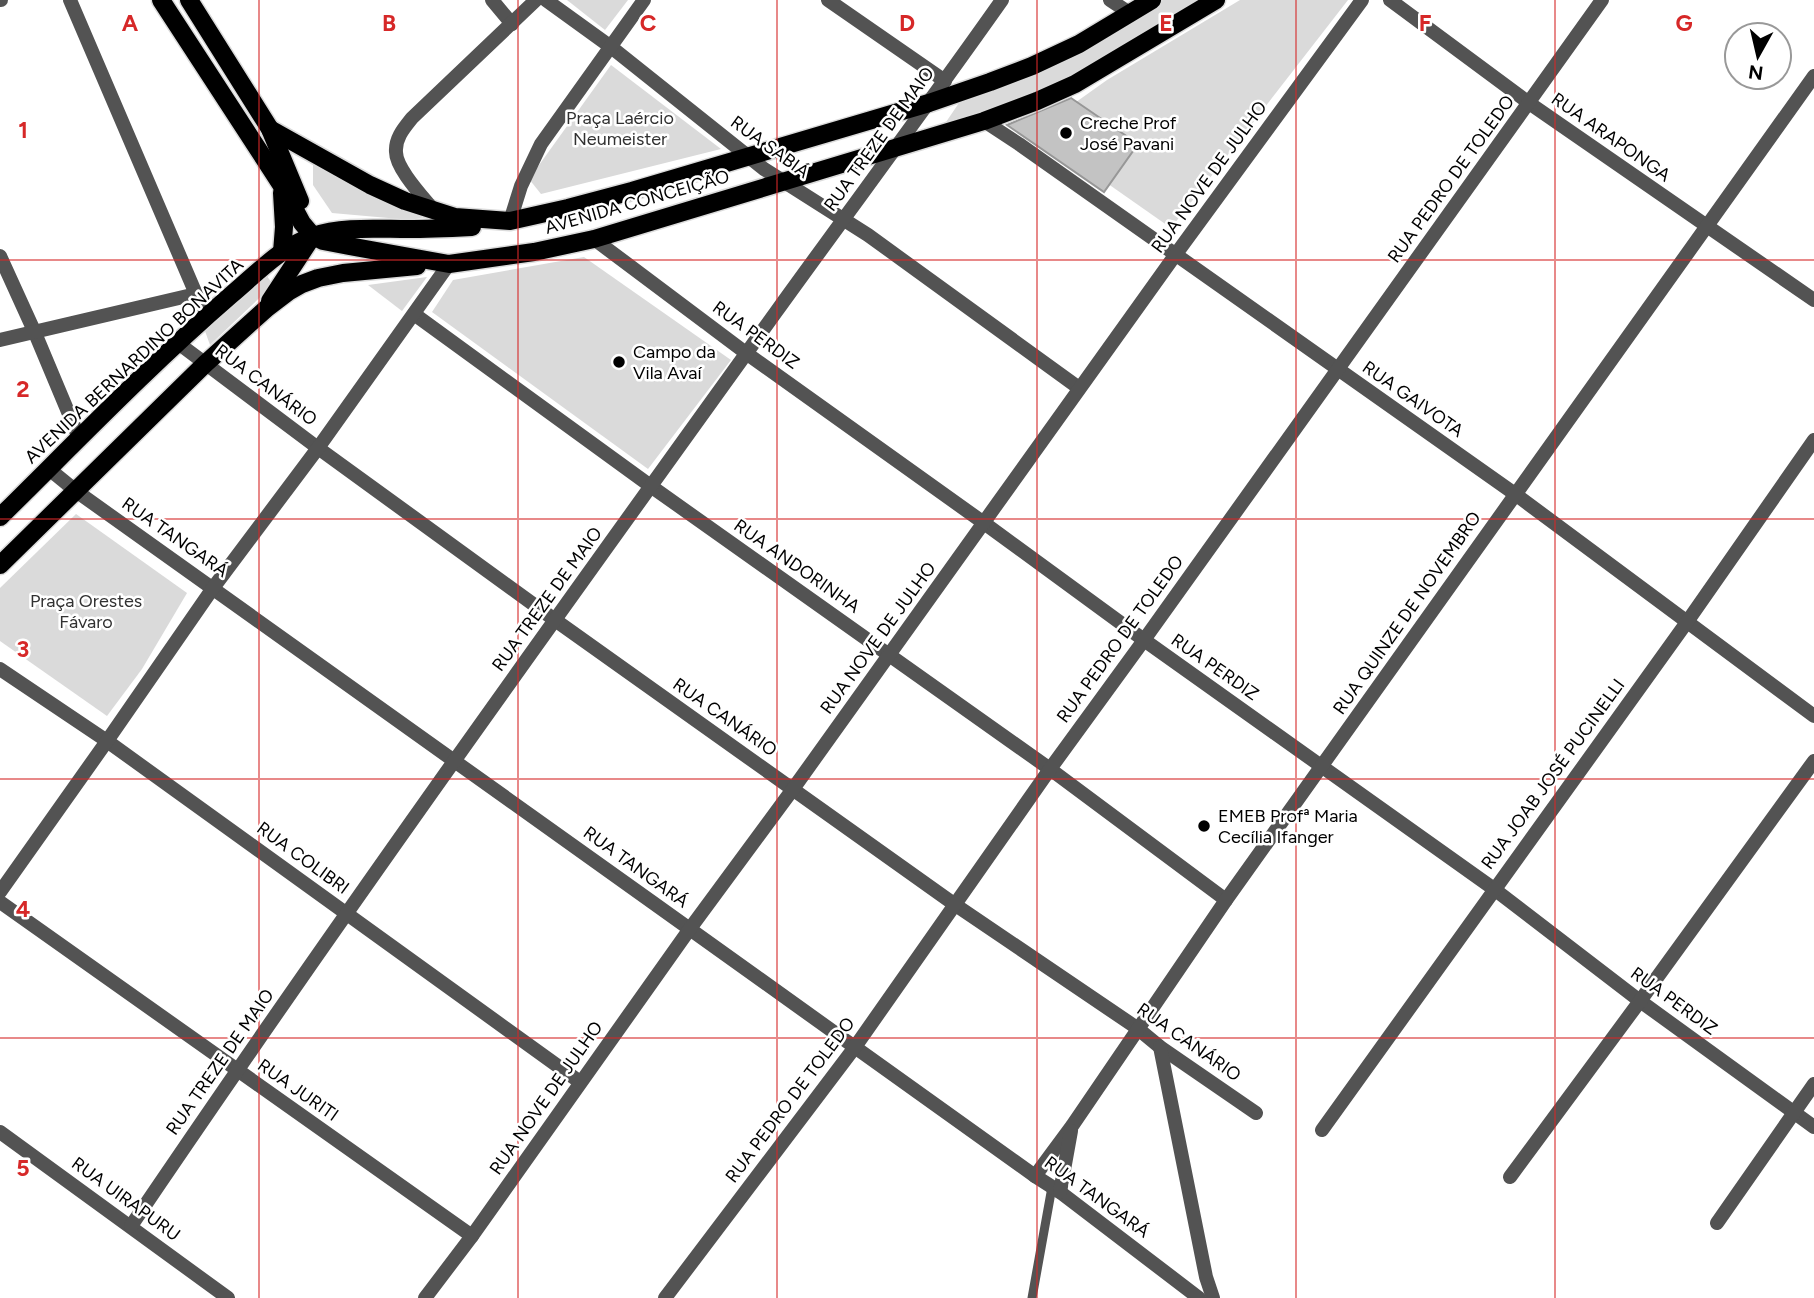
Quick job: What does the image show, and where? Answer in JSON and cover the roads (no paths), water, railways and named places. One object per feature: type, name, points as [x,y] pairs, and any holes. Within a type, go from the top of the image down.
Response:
[{"type":"main road","points":[[161,0],[282,186],[302,223],[313,236]]},
{"type":"main road","name":"AVENIDA CONCEIÇÃO","points":[[189,0],[270,129],[370,185],[405,201],[435,212],[464,218],[510,221],[632,191],[929,103],[1032,66],[1079,44],[1152,0]]},
{"type":"main road","name":"AVENIDA CONCEIÇÃO","points":[[313,236],[323,241],[449,264],[534,252],[594,239],[984,121],[1037,101],[1118,60],[1216,0]]},
{"type":"main road","points":[[270,129],[313,236]]},
{"type":"main road","points":[[282,186],[282,253]]},
{"type":"main road","name":"AVENIDA BERNARDINO BONAVITA","points":[[0,517],[178,343],[282,253],[313,236],[358,229],[439,229],[510,221]]},
{"type":"main road","points":[[267,308],[313,236]]},
{"type":"main road","points":[[0,565],[205,364],[267,308],[302,284],[343,273],[387,267],[449,264]]},
{"type":"street","points":[[70,0],[196,294],[208,315]]},
{"type":"street","points":[[492,0],[512,24]]},
{"type":"street","points":[[435,212],[408,177],[397,157],[399,136],[412,118],[536,0]]},
{"type":"street","name":"RUA SABIÁ","points":[[546,0],[611,47],[782,182],[844,219],[1079,388]]},
{"type":"street","points":[[510,221],[521,186],[541,145],[644,0]]},
{"type":"street","points":[[828,0],[945,81]]},
{"type":"street","name":"RUA TREZE DE MAIO","points":[[131,1226],[455,759],[1002,0]]},
{"type":"street","points":[[1110,0],[1130,14]]},
{"type":"street","name":"RUA NOVE DE JULHO","points":[[425,1298],[1079,388],[1362,0]]},
{"type":"street","name":"RUA ARAPONGA","points":[[1390,0],[1529,103],[1814,300]]},
{"type":"street","name":"RUA PEDRO DE TOLEDO","points":[[665,1298],[855,1047],[1050,769],[1602,0]]},
{"type":"street","name":"RUA QUINZE DE NOVEMBRO","points":[[1035,1176],[1226,900],[1814,76]]},
{"type":"street","name":"RUA GAIVOTA","points":[[984,121],[1515,494],[1814,716]]},
{"type":"street","name":"RUA PERDIZ","points":[[594,239],[746,353],[1494,888],[1640,1001],[1814,1127]]},
{"type":"street","points":[[0,256],[79,438]]},
{"type":"street","points":[[0,892],[213,588],[318,448],[449,264]]},
{"type":"street","points":[[0,340],[196,294]]},
{"type":"street","name":"RUA ANDORINHA","points":[[414,314],[652,487],[1050,769],[1226,900]]},
{"type":"street","name":"RUA CANÁRIO","points":[[178,343],[555,620],[954,904],[1138,1028],[1160,1047],[1256,1113]]},
{"type":"street","name":"RUA JOAB JOSÉ PUCINELLI","points":[[1322,1130],[1687,622],[1814,440]]},
{"type":"street","name":"RUA TANGARÁ","points":[[49,469],[689,930],[1056,1190],[1199,1298]]},
{"type":"street","name":"RUA COLIBRI","points":[[0,669],[107,741],[580,1082]]},
{"type":"street","points":[[1510,1177],[1814,761]]},
{"type":"street","name":"RUA JURITI","points":[[0,902],[472,1236]]},
{"type":"street","points":[[1160,1047],[1206,1277],[1213,1298]]},
{"type":"street","points":[[1717,1223],[1814,1084]]},
{"type":"street","points":[[1056,1190],[1072,1126]]},
{"type":"street","name":"RUA UIRAPURU","points":[[0,1132],[228,1298]]},
{"type":"lane","points":[[1032,1298],[1056,1190]]},
{"type":"place","name":"Creche Prof José Pavani","points":[[1066,133]]},
{"type":"place","name":"Campo da Vila Avaí","points":[[619,362]]},
{"type":"place","name":"EMEB Profª Maria Cecília Ifanger","points":[[1204,826]]},
{"type":"park label","name":"Praça Laércio Neumeister","points":[[620,128]]},
{"type":"park label","name":"Praça Orestes Fávaro","points":[[86,611]]}]
